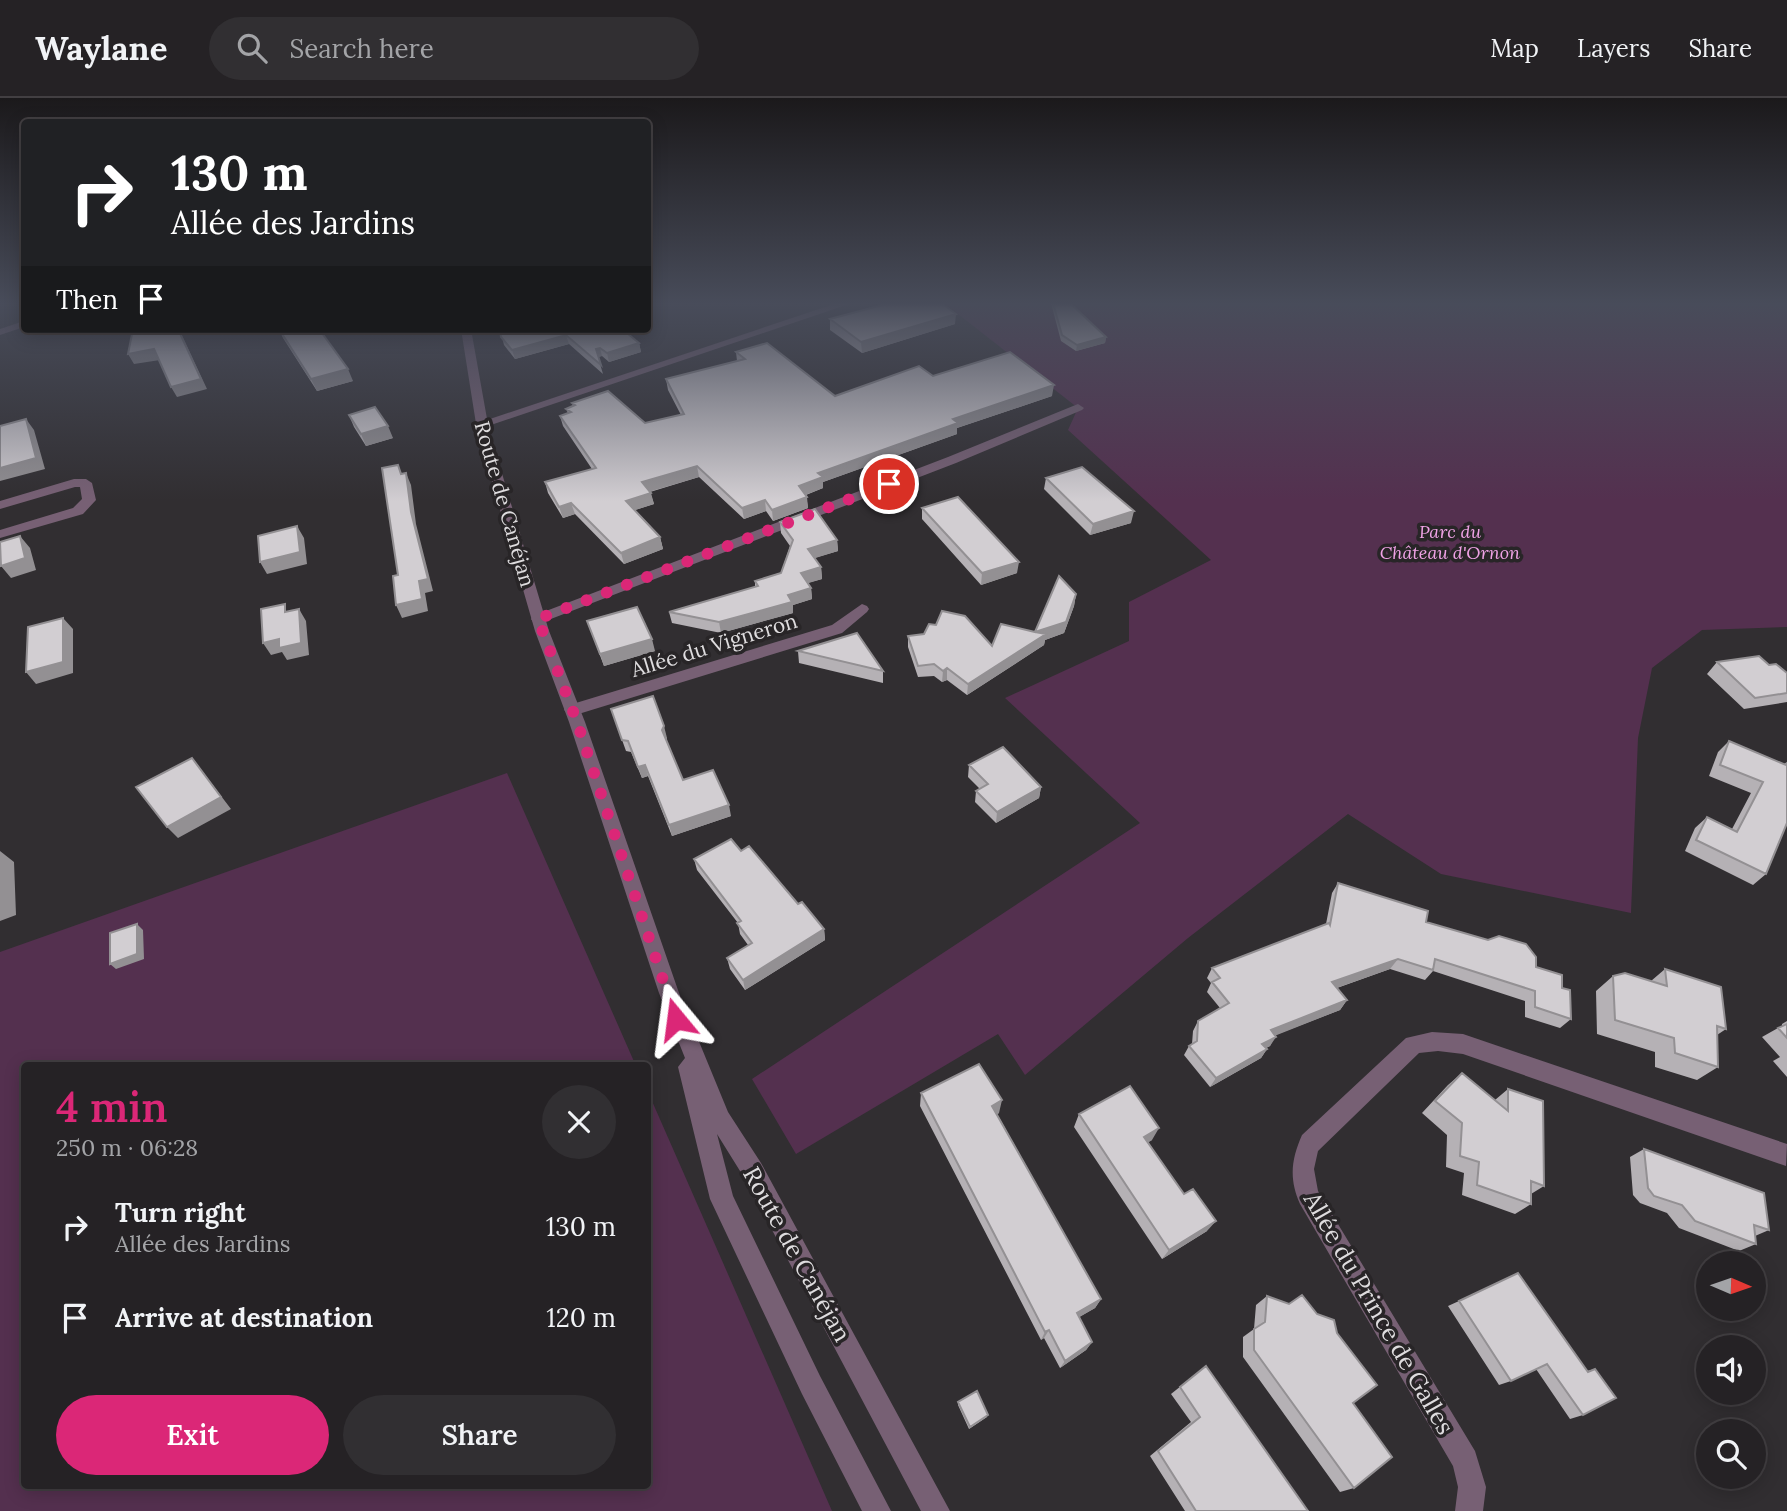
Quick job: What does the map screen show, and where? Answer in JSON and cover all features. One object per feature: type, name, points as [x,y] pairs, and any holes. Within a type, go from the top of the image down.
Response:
[{"type":"street","name":"Route de Canéjan","points":[[472,369],[481,424],[538,619],[572,709],[669,993],[720,1119],[753,1171],[936,1511]]},
{"type":"street","points":[[481,424],[648,369]]},
{"type":"street","points":[[538,619],[1078,408]]},
{"type":"street","points":[[0,505],[74,483],[86,482],[89,500],[78,511],[0,534]]},
{"type":"street","name":"Allée du Vigneron","points":[[572,709],[837,629],[862,609]]},
{"type":"street","name":"Route de Canéjan","points":[[669,993],[722,1199],[811,1385],[877,1511]]},
{"type":"street","name":"Allée du Prince de Galles","points":[[1469,1511],[1472,1487],[1465,1461],[1308,1196],[1302,1177],[1302,1159],[1310,1143],[1413,1045],[1426,1041],[1446,1041],[1463,1044],[1786,1155]]},
{"type":"green space","name":"Parc du Château d'Ornon","points":[[1028,369],[1787,369],[1787,627],[1702,630],[1652,668],[1638,738],[1631,913],[1441,874],[1348,814],[1188,938],[1025,1075],[998,1034],[796,1154],[752,1079],[1140,823],[1005,698],[1129,641],[1129,602],[1211,560],[1068,430],[1078,408]]},
{"type":"green space","points":[[507,773],[634,1062],[21,1062],[21,1489],[651,1489],[651,1099],[832,1511],[0,1511],[0,952]]},
{"type":"building","points":[[163,369],[196,369],[201,379],[171,387]]},
{"type":"building","points":[[305,369],[348,369],[311,379]]},
{"type":"building","points":[[706,369],[800,369],[835,396],[911,369],[923,369],[933,376],[956,369],[1033,369],[1054,385],[953,419],[958,423],[818,473],[823,477],[799,486],[807,497],[772,510],[765,500],[742,508],[697,466],[642,482],[651,493],[626,501],[660,537],[621,553],[571,503],[559,507],[545,482],[596,468],[560,416],[571,412],[566,409],[575,405],[572,403],[608,391],[645,423],[684,414],[666,379]]},
{"type":"building","points":[[375,407],[388,426],[361,434],[349,415]]},
{"type":"building","points":[[26,419],[36,458],[0,468],[0,426]]},
{"type":"building","points":[[398,465],[401,474],[406,473],[411,512],[428,579],[419,581],[422,599],[396,605],[393,576],[398,575],[382,468]]},
{"type":"building","points":[[1082,467],[1134,511],[1093,524],[1046,478]]},
{"type":"building","points":[[958,497],[1019,562],[982,573],[922,508]]},
{"type":"building","points":[[815,509],[837,540],[808,549],[821,567],[801,573],[811,588],[788,595],[792,602],[719,622],[669,612],[758,586],[755,581],[781,573],[793,540],[780,522]]},
{"type":"building","points":[[297,526],[300,552],[260,562],[258,536]]},
{"type":"building","points":[[20,536],[25,558],[1,566],[0,542]]},
{"type":"building","points":[[1059,576],[1076,594],[1066,622],[1035,632]]},
{"type":"building","points":[[285,604],[285,612],[299,609],[301,643],[279,648],[279,639],[263,643],[261,609]]},
{"type":"building","points":[[637,607],[652,639],[600,654],[587,621]]},
{"type":"building","points":[[942,611],[965,616],[992,646],[1001,624],[1046,634],[968,684],[947,668],[943,671],[934,664],[918,666],[908,636],[924,634],[929,624],[936,625]]},
{"type":"building","points":[[63,618],[63,662],[26,672],[28,627]]},
{"type":"building","points":[[857,633],[883,671],[798,651]]},
{"type":"building","points":[[1759,656],[1769,665],[1776,664],[1787,673],[1787,693],[1755,698],[1717,662]]},
{"type":"building","points":[[653,696],[664,726],[662,730],[683,780],[713,770],[729,805],[669,825],[645,765],[638,767],[628,741],[622,740],[611,709]]},
{"type":"building","points":[[1729,741],[1786,765],[1787,763],[1787,823],[1766,874],[1696,840],[1707,817],[1737,832],[1763,782],[1720,765]]},
{"type":"building","points":[[1003,747],[1041,787],[997,812],[976,791],[988,784],[969,765]]},
{"type":"building","points":[[192,758],[221,797],[167,827],[136,787]]},
{"type":"building","points":[[731,839],[741,851],[749,846],[798,904],[802,902],[824,929],[743,980],[727,958],[752,943],[737,923],[741,921],[694,859]]},
{"type":"building","points":[[1338,883],[1428,911],[1426,922],[1488,940],[1499,936],[1526,944],[1536,957],[1536,967],[1562,975],[1562,988],[1570,990],[1571,1019],[1535,1007],[1535,991],[1435,959],[1433,970],[1398,959],[1332,982],[1347,1000],[1271,1030],[1276,1037],[1262,1044],[1267,1049],[1216,1078],[1189,1046],[1197,1041],[1198,1021],[1229,1003],[1212,982],[1220,978],[1212,968],[1329,923],[1330,925]]},
{"type":"building","points":[[137,924],[137,954],[110,964],[110,933]]},
{"type":"building","points":[[1665,969],[1721,987],[1726,1029],[1717,1026],[1718,1067],[1675,1053],[1674,1038],[1615,1020],[1613,976],[1625,973],[1667,986]]},
{"type":"building","points":[[1787,1024],[1787,1038],[1778,1028]]},
{"type":"building","points":[[979,1064],[1002,1100],[992,1106],[1101,1299],[1077,1313],[1092,1342],[1065,1361],[1049,1330],[1045,1332],[921,1093]]},
{"type":"building","points":[[1462,1073],[1508,1111],[1508,1089],[1543,1101],[1544,1186],[1531,1181],[1531,1204],[1477,1185],[1479,1162],[1460,1156],[1462,1123],[1435,1101]]},
{"type":"building","points":[[1130,1086],[1159,1128],[1144,1137],[1184,1194],[1193,1189],[1216,1221],[1169,1250],[1079,1114]]},
{"type":"building","points":[[1644,1149],[1764,1193],[1769,1230],[1754,1225],[1756,1244],[1695,1221],[1682,1205],[1654,1196],[1648,1188]]},
{"type":"building","points":[[1518,1273],[1588,1372],[1595,1369],[1616,1398],[1583,1415],[1547,1364],[1511,1381],[1459,1301]]},
{"type":"building","points":[[1302,1295],[1317,1314],[1334,1320],[1337,1333],[1377,1385],[1353,1403],[1392,1457],[1354,1488],[1254,1350],[1254,1329],[1265,1322],[1267,1296],[1289,1304]]},
{"type":"building","points":[[1206,1366],[1308,1511],[1196,1511],[1158,1451],[1200,1417],[1180,1387]]},
{"type":"building","points":[[977,1391],[988,1415],[970,1427],[958,1402]]},
{"type":"route","points":[[676,1019],[577,722],[538,619],[889,484]]}]
